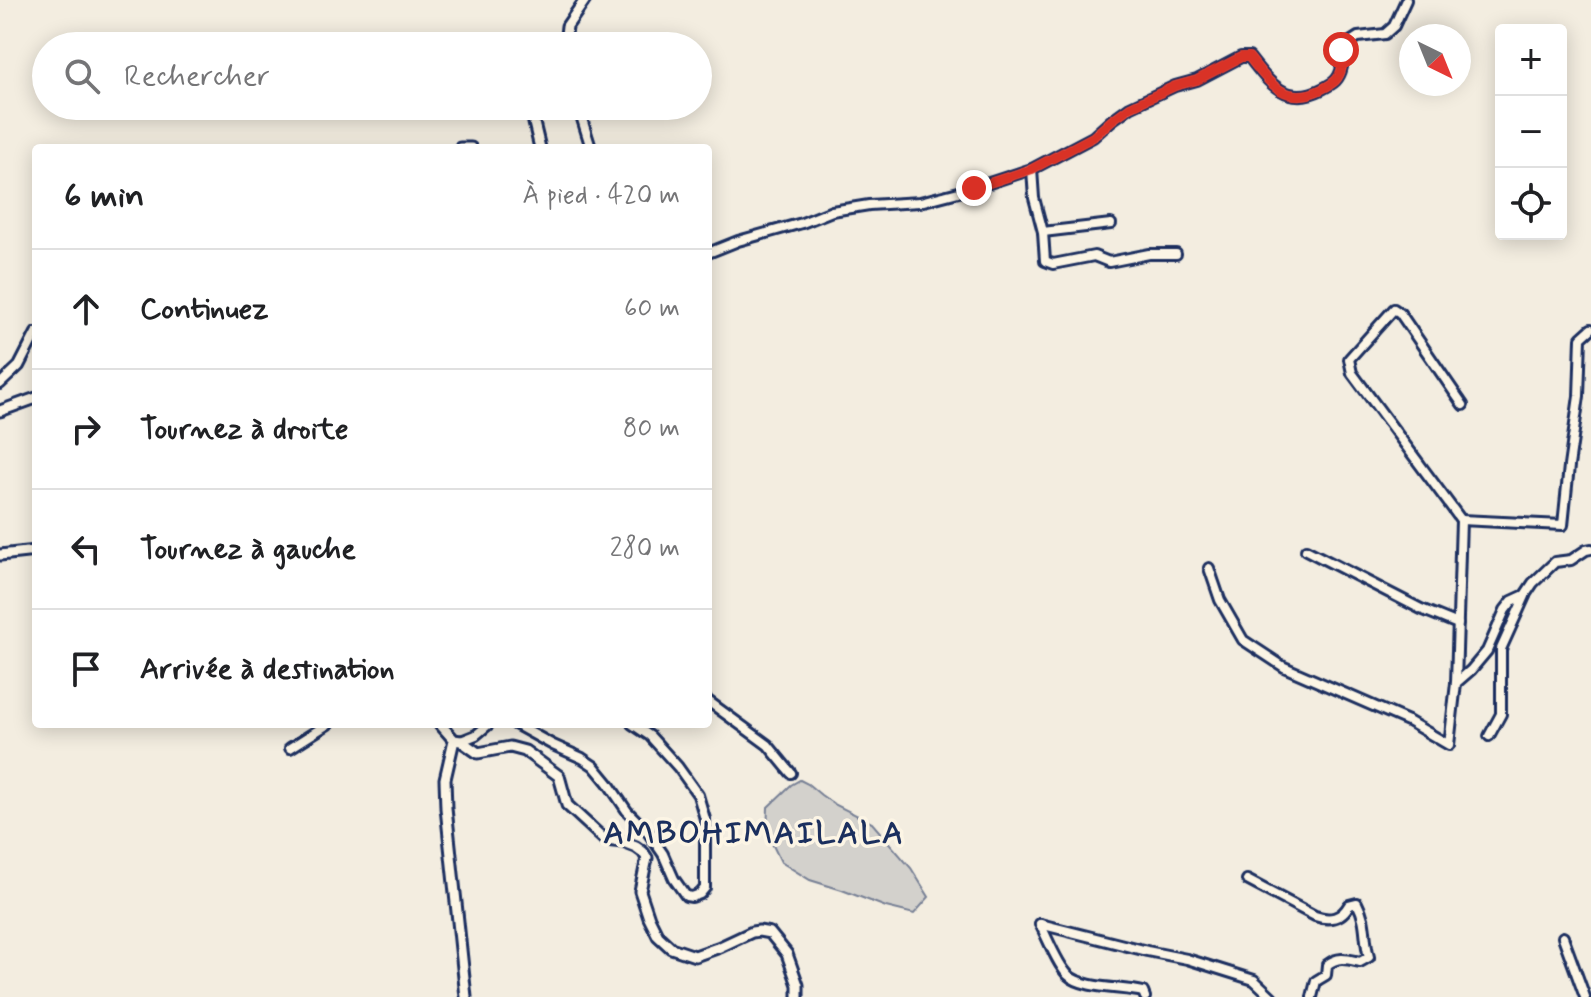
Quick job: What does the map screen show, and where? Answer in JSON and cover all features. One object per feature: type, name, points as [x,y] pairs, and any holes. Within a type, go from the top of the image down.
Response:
[{"type":"street","points":[[567,32],[567,26],[585,0]]},
{"type":"street","points":[[712,251],[832,211],[920,202],[1032,169],[1093,137],[1130,107],[1175,86],[1197,80],[1241,57],[1249,57],[1283,93],[1310,95],[1339,77],[1342,67],[1337,56],[1347,44],[1358,37],[1385,34],[1394,26],[1406,0]]},
{"type":"street","points":[[534,120],[539,144]]},
{"type":"street","points":[[582,120],[590,144]]},
{"type":"street","points":[[1032,169],[1045,261],[1053,264],[1094,256],[1109,262],[1149,254],[1176,254]]},
{"type":"street","points":[[1043,232],[1111,224]]},
{"type":"street","points":[[1209,568],[1220,600],[1243,640],[1284,667],[1408,721],[1449,745],[1456,683],[1461,520],[1352,373],[1349,359],[1394,309],[1400,313],[1463,405]]},
{"type":"street","points":[[1461,520],[1563,525],[1579,396],[1581,338],[1591,329]]},
{"type":"street","points":[[0,384],[19,366],[32,341]]},
{"type":"street","points":[[0,411],[32,399]]},
{"type":"street","points":[[1489,736],[1501,714],[1501,649],[1525,595],[1555,562],[1571,560],[1591,549]]},
{"type":"street","points":[[1306,550],[1421,609],[1458,624]]},
{"type":"street","points":[[0,555],[32,551]]},
{"type":"street","points":[[1456,683],[1487,651],[1512,601],[1525,595]]},
{"type":"street","points":[[712,704],[768,745],[791,773]]},
{"type":"street","points":[[290,748],[322,728]]},
{"type":"street","points":[[444,728],[478,753],[510,747],[525,751],[559,776],[567,805],[605,840],[623,842],[643,852],[647,858],[640,891],[658,936],[671,948],[695,956],[752,932],[770,933],[787,954],[798,985],[798,997]]},
{"type":"street","points":[[457,740],[476,735],[484,728]]},
{"type":"street","points":[[522,728],[594,766],[627,811],[648,832],[680,888],[686,896],[692,897],[705,888],[705,819],[698,795],[678,767],[650,736],[638,728]]},
{"type":"street","points":[[457,740],[445,779],[446,808],[466,997]]},
{"type":"street","points":[[1247,880],[1324,919],[1334,919],[1345,913],[1349,905],[1357,903],[1365,919],[1365,943],[1369,957],[1360,962],[1342,958],[1333,960],[1327,965],[1326,975],[1316,981],[1312,997]]},
{"type":"street","points":[[1145,997],[1143,992],[1071,979],[1040,924],[1227,971],[1254,980],[1272,997]]},
{"type":"street","points":[[1563,937],[1585,997]]},
{"type":"shaded area","points":[[800,780],[834,804],[872,823],[911,868],[929,897],[914,914],[810,880],[781,862],[767,833],[768,807]]},
{"type":"district","name":"AMBOHIMAILALA","points":[[754,832]]},
{"type":"route","points":[[974,188],[1032,169],[1093,137],[1130,107],[1175,86],[1197,80],[1241,57],[1249,57],[1283,93],[1310,95],[1339,77],[1342,67],[1337,56],[1341,50]]}]
